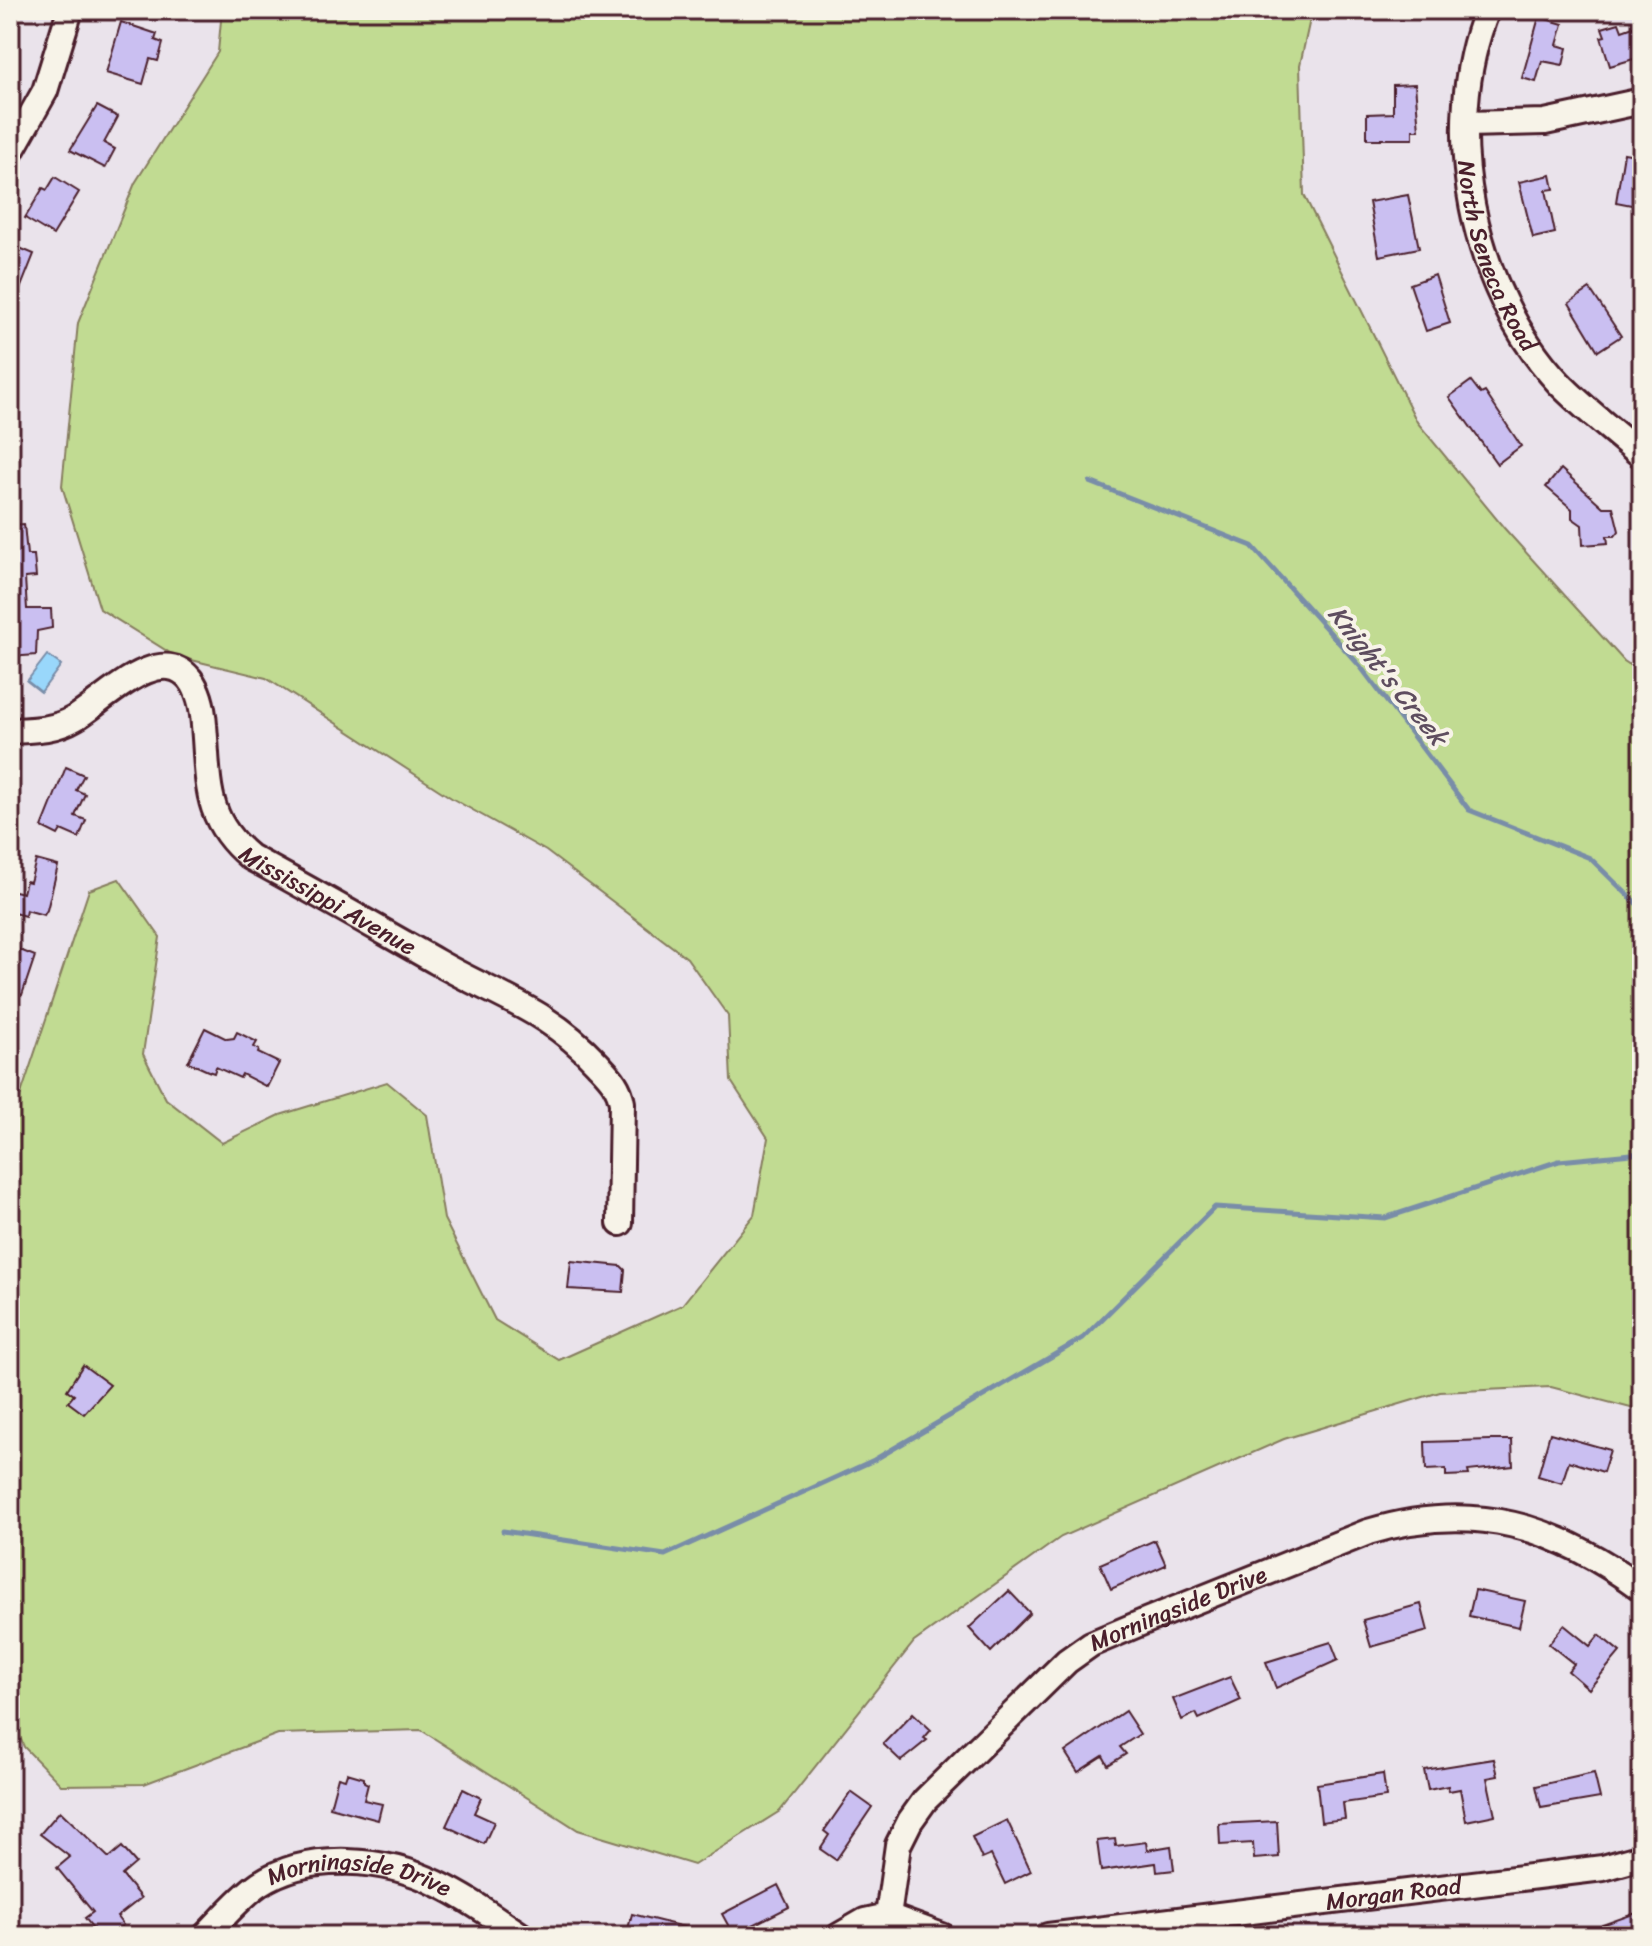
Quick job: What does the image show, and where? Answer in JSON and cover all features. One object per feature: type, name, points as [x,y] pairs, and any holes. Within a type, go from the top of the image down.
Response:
[{"type":"street","points":[[10,153],[45,91],[70,10]]},
{"type":"street","name":"North Seneca Road","points":[[1487,10],[1470,71],[1467,124],[1472,206],[1486,264],[1524,339],[1560,384],[1642,456]]},
{"type":"street","points":[[1467,124],[1545,122],[1642,101]]},
{"type":"street","name":"Mississippi Avenue","points":[[10,731],[54,727],[74,718],[140,672],[170,667],[183,672],[200,697],[210,801],[217,823],[228,839],[250,857],[437,962],[535,1010],[585,1049],[610,1076],[619,1089],[622,1103],[620,1223]]},
{"type":"street","name":"Morningside Drive","points":[[888,1916],[898,1845],[925,1800],[1067,1661],[1091,1644],[1368,1532],[1401,1522],[1447,1517],[1495,1519],[1532,1528],[1605,1561],[1642,1589]]},
{"type":"street","name":"Morgan Road","points":[[1048,1936],[1603,1868],[1642,1857]]},
{"type":"street","name":"Morningside Drive","points":[[205,1936],[266,1880],[303,1866],[338,1862],[405,1872],[438,1884],[522,1936]]},
{"type":"street","points":[[839,1936],[865,1921],[888,1916],[942,1936]]},
{"type":"green space","points":[[222,10],[1312,10],[1300,65],[1304,195],[1417,422],[1504,528],[1624,661],[1642,673],[1642,1411],[1551,1387],[1440,1392],[1284,1439],[1061,1537],[914,1642],[780,1811],[694,1865],[578,1830],[421,1730],[278,1734],[144,1784],[61,1785],[24,1747],[10,1714],[10,1127],[89,890],[119,879],[160,937],[143,1054],[166,1099],[222,1143],[280,1115],[387,1082],[427,1115],[444,1219],[495,1320],[559,1360],[682,1305],[754,1215],[768,1138],[731,1081],[728,1016],[687,958],[546,851],[453,799],[266,678],[175,656],[100,609],[62,486],[78,323],[135,183],[218,52]]},
{"type":"water","points":[[47,655],[61,665],[41,692],[27,681]]},
{"type":"building","points":[[1539,17],[1563,24],[1557,45],[1567,48],[1563,65],[1542,61],[1536,82],[1522,78]]},
{"type":"building","points":[[121,22],[157,34],[155,40],[163,43],[158,61],[150,59],[143,84],[106,73]]},
{"type":"building","points":[[1619,23],[1622,31],[1642,24],[1642,48],[1635,51],[1637,58],[1610,66],[1601,37],[1605,36],[1602,28]]},
{"type":"building","points":[[1415,84],[1419,130],[1413,130],[1413,139],[1367,139],[1367,114],[1393,113],[1393,85]]},
{"type":"building","points":[[97,106],[118,117],[104,143],[115,149],[105,168],[70,150]]},
{"type":"building","points":[[1624,153],[1642,156],[1642,207],[1616,202]]},
{"type":"building","points":[[1551,175],[1554,189],[1546,190],[1555,233],[1533,238],[1519,182]]},
{"type":"building","points":[[55,177],[79,192],[53,235],[25,218],[43,188],[47,190]]},
{"type":"building","points":[[1408,195],[1419,248],[1379,256],[1369,202]]},
{"type":"building","points":[[10,244],[34,254],[11,312],[10,312]]},
{"type":"building","points":[[1435,275],[1450,323],[1426,331],[1410,284]]},
{"type":"building","points":[[1590,289],[1621,336],[1598,351],[1569,303]]},
{"type":"building","points":[[1471,381],[1481,394],[1485,392],[1521,446],[1497,464],[1449,397]]},
{"type":"building","points":[[1561,469],[1603,507],[1613,507],[1619,531],[1615,536],[1607,536],[1608,543],[1583,545],[1582,525],[1572,518],[1572,509],[1546,487]]},
{"type":"building","points":[[24,524],[27,555],[34,555],[36,577],[25,578],[27,609],[51,609],[52,628],[37,631],[36,655],[10,657],[10,525]]},
{"type":"building","points":[[66,767],[84,775],[76,790],[85,794],[75,816],[86,820],[79,838],[61,830],[58,835],[42,827]]},
{"type":"building","points":[[36,860],[58,866],[47,910],[44,915],[26,910],[25,916],[10,912],[10,890],[23,893],[26,881],[30,882]]},
{"type":"building","points":[[10,946],[35,956],[22,995],[10,991]]},
{"type":"building","points":[[205,1028],[227,1039],[234,1038],[237,1032],[257,1042],[254,1047],[259,1050],[258,1053],[279,1063],[267,1087],[242,1074],[240,1078],[216,1067],[214,1073],[188,1062]]},
{"type":"building","points":[[571,1261],[621,1266],[625,1270],[623,1292],[568,1289]]},
{"type":"building","points":[[83,1365],[110,1385],[84,1414],[68,1402],[74,1395],[67,1390]]},
{"type":"building","points":[[1550,1433],[1610,1450],[1603,1472],[1569,1461],[1562,1483],[1538,1476]]},
{"type":"building","points":[[1512,1440],[1513,1466],[1468,1471],[1469,1475],[1446,1476],[1446,1469],[1426,1470],[1425,1442]]},
{"type":"building","points":[[1155,1540],[1166,1565],[1111,1589],[1100,1564]]},
{"type":"building","points":[[1475,1590],[1525,1601],[1519,1627],[1469,1616]]},
{"type":"building","points":[[1009,1591],[1030,1613],[991,1652],[969,1628]]},
{"type":"building","points":[[1421,1604],[1428,1631],[1371,1647],[1363,1620]]},
{"type":"building","points":[[1564,1625],[1590,1646],[1599,1635],[1620,1652],[1589,1689],[1568,1671],[1574,1664],[1549,1644]]},
{"type":"building","points":[[1331,1642],[1338,1660],[1276,1688],[1266,1662]]},
{"type":"building","points":[[1230,1677],[1241,1700],[1199,1719],[1196,1713],[1182,1720],[1173,1699]]},
{"type":"building","points":[[1125,1711],[1140,1734],[1120,1747],[1126,1754],[1108,1765],[1103,1756],[1078,1772],[1065,1752]]},
{"type":"building","points":[[913,1713],[931,1730],[924,1738],[927,1740],[901,1761],[883,1744]]},
{"type":"building","points":[[1494,1759],[1498,1776],[1487,1778],[1495,1815],[1466,1821],[1460,1789],[1449,1791],[1448,1786],[1428,1790],[1424,1770]]},
{"type":"building","points":[[347,1773],[364,1778],[368,1784],[364,1800],[382,1804],[378,1820],[330,1807],[338,1777],[345,1779]]},
{"type":"building","points":[[1594,1773],[1600,1798],[1541,1808],[1536,1786]]},
{"type":"building","points":[[1383,1774],[1386,1797],[1343,1803],[1345,1819],[1321,1822],[1317,1784]]},
{"type":"building","points":[[463,1789],[481,1798],[474,1813],[494,1822],[484,1844],[446,1826]]},
{"type":"building","points":[[851,1792],[872,1807],[836,1860],[820,1849],[829,1835],[824,1831]]},
{"type":"building","points":[[60,1811],[109,1858],[122,1847],[136,1863],[122,1875],[141,1898],[117,1917],[123,1925],[110,1936],[99,1936],[85,1918],[93,1912],[57,1868],[70,1857],[40,1834]]},
{"type":"building","points":[[1007,1820],[1031,1871],[1005,1884],[991,1855],[982,1859],[972,1837]]},
{"type":"building","points":[[1277,1821],[1279,1857],[1254,1859],[1253,1843],[1220,1845],[1219,1824]]},
{"type":"building","points":[[1115,1839],[1116,1846],[1146,1842],[1147,1850],[1171,1846],[1174,1870],[1157,1872],[1156,1863],[1101,1871],[1097,1841]]},
{"type":"building","points":[[778,1885],[789,1907],[753,1925],[756,1931],[734,1936],[722,1914]]},
{"type":"building","points":[[1642,1911],[1642,1936],[1606,1936],[1602,1925]]},
{"type":"building","points":[[632,1914],[700,1931],[700,1936],[626,1936]]},
{"type":"waterway","name":"Knight's Creek","points":[[1090,482],[1252,546],[1360,666],[1469,810],[1590,858],[1642,909]]},
{"type":"waterway","points":[[503,1531],[665,1555],[874,1460],[1083,1338],[1215,1207],[1385,1218],[1559,1161],[1642,1153]]}]
